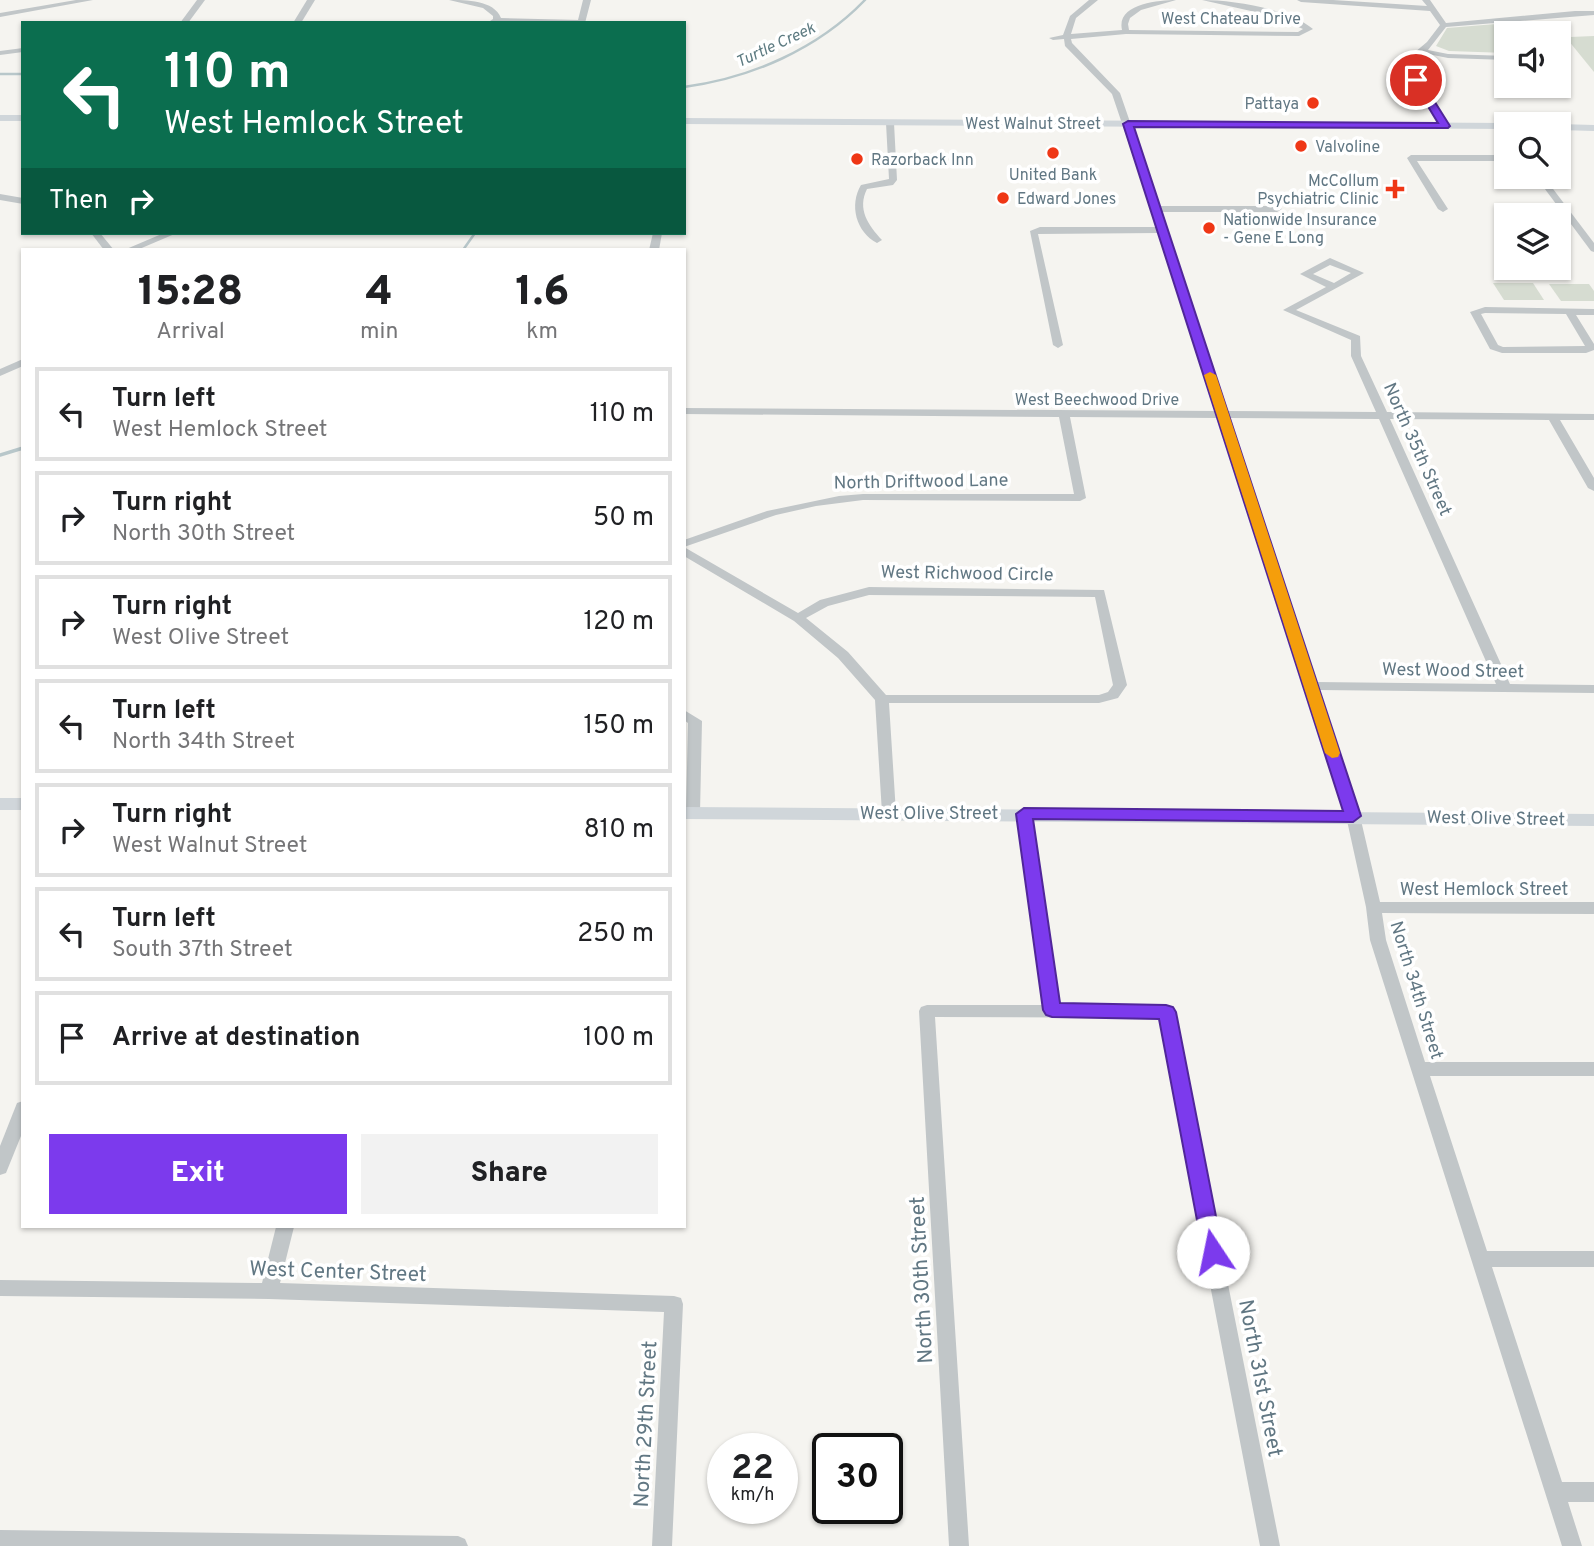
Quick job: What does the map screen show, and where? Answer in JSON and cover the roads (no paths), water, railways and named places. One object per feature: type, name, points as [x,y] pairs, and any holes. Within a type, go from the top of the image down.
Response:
[{"type":"main road","points":[[0,118],[21,118]]},
{"type":"main road","name":"West Walnut Street","points":[[686,121],[1494,128]]},
{"type":"main road","points":[[1571,127],[1594,128]]},
{"type":"main road","points":[[0,804],[21,804]]},
{"type":"main road","name":"West Olive Street","points":[[689,813],[1353,816],[1594,820]]},
{"type":"street","points":[[0,15],[89,0]]},
{"type":"street","points":[[185,21],[201,0]]},
{"type":"street","points":[[298,21],[311,0]]},
{"type":"street","points":[[453,0],[491,9],[497,15],[494,21],[582,21],[587,0]]},
{"type":"street","points":[[1067,38],[1070,21],[1076,12],[1094,0]]},
{"type":"street","name":"West Chateau Drive","points":[[1126,32],[1124,20],[1131,13],[1171,0]]},
{"type":"street","name":"West Chateau Drive","points":[[1052,38],[1126,32],[1299,34],[1310,29],[1240,6],[1206,0]]},
{"type":"street","points":[[1301,0],[1433,9]]},
{"type":"street","points":[[1426,0],[1444,25]]},
{"type":"street","points":[[1445,126],[1406,62],[1422,51],[1444,25],[1480,24],[1557,13],[1594,13]]},
{"type":"street","name":"North 34th Street","points":[[1067,38],[1082,60],[1116,93],[1128,124],[1353,816],[1374,907],[1378,940],[1572,1546]]},
{"type":"street","points":[[0,52],[21,50]]},
{"type":"street","points":[[1422,51],[1448,57],[1494,58]]},
{"type":"street","points":[[877,240],[863,226],[859,196],[864,187],[893,180],[890,122]]},
{"type":"street","points":[[1443,209],[1411,158],[1494,158]]},
{"type":"street","points":[[1549,189],[1594,249]]},
{"type":"street","points":[[0,197],[21,201]]},
{"type":"street","points":[[1155,209],[1277,209]]},
{"type":"street","points":[[1058,345],[1033,233],[1050,230],[1161,230]]},
{"type":"street","points":[[134,248],[167,235]]},
{"type":"street","name":"North 35th Street","points":[[1334,287],[1288,310],[1356,338],[1356,356],[1505,688]]},
{"type":"street","points":[[1569,311],[1591,347],[1586,350],[1502,350],[1494,347],[1475,312],[1485,310],[1569,311],[1594,312]]},
{"type":"street","points":[[0,373],[21,363]]},
{"type":"street","name":"West Beechwood Drive","points":[[686,411],[1594,417]]},
{"type":"street","name":"North Driftwood Lane","points":[[686,543],[740,521],[829,499],[1080,498],[1063,415]]},
{"type":"street","points":[[1553,417],[1594,488]]},
{"type":"street","points":[[686,552],[798,618],[843,655],[881,699],[889,813]]},
{"type":"street","name":"West Richwood Circle","points":[[798,618],[824,603],[869,591],[1100,593],[1120,685],[1112,695],[1099,699],[881,699]]},
{"type":"street","name":"West Wood Street","points":[[1311,686],[1594,689]]},
{"type":"street","points":[[686,715],[695,721],[689,813]]},
{"type":"street","points":[[1024,814],[1052,1010]]},
{"type":"street","name":"West Hemlock Street","points":[[1374,907],[1594,908]]},
{"type":"street","name":"North 30th Street","points":[[959,1546],[927,1011],[1052,1010]]},
{"type":"street","name":"North 31st Street","points":[[1052,1010],[1166,1012],[1270,1546]]},
{"type":"street","points":[[1420,1069],[1594,1069]]},
{"type":"street","points":[[0,1168],[21,1113]]},
{"type":"street","points":[[270,1291],[285,1228]]},
{"type":"street","points":[[1482,1259],[1594,1259]]},
{"type":"street","name":"West Center Street","points":[[0,1288],[270,1291],[674,1304]]},
{"type":"street","name":"North 29th Street","points":[[662,1546],[674,1304]]},
{"type":"street","points":[[1555,1492],[1594,1492]]},
{"type":"street","points":[[0,1541],[458,1546]]},
{"type":"waterway","name":"Turtle Creek","points":[[686,87],[709,83],[758,68],[805,47],[865,0]]},
{"type":"waterway","points":[[0,74],[21,74]]},
{"type":"waterway","name":"Turtle Creek","points":[[464,248],[474,235]]},
{"type":"waterway","name":"Turtle Creek","points":[[0,455],[21,449]]},
{"type":"place","name":"Pattaya","points":[[1313,103]]},
{"type":"place","name":"Valvoline","points":[[1301,146]]},
{"type":"place","name":"United Bank","points":[[1053,153]]},
{"type":"place","name":"Razorback Inn","points":[[857,159]]},
{"type":"place","name":"McCollum Psychiatric Clinic","points":[[1395,189]]},
{"type":"place","name":"Edward Jones","points":[[1003,198]]},
{"type":"place","name":"Nationwide Insurance - Gene E Long","points":[[1209,228]]}]
